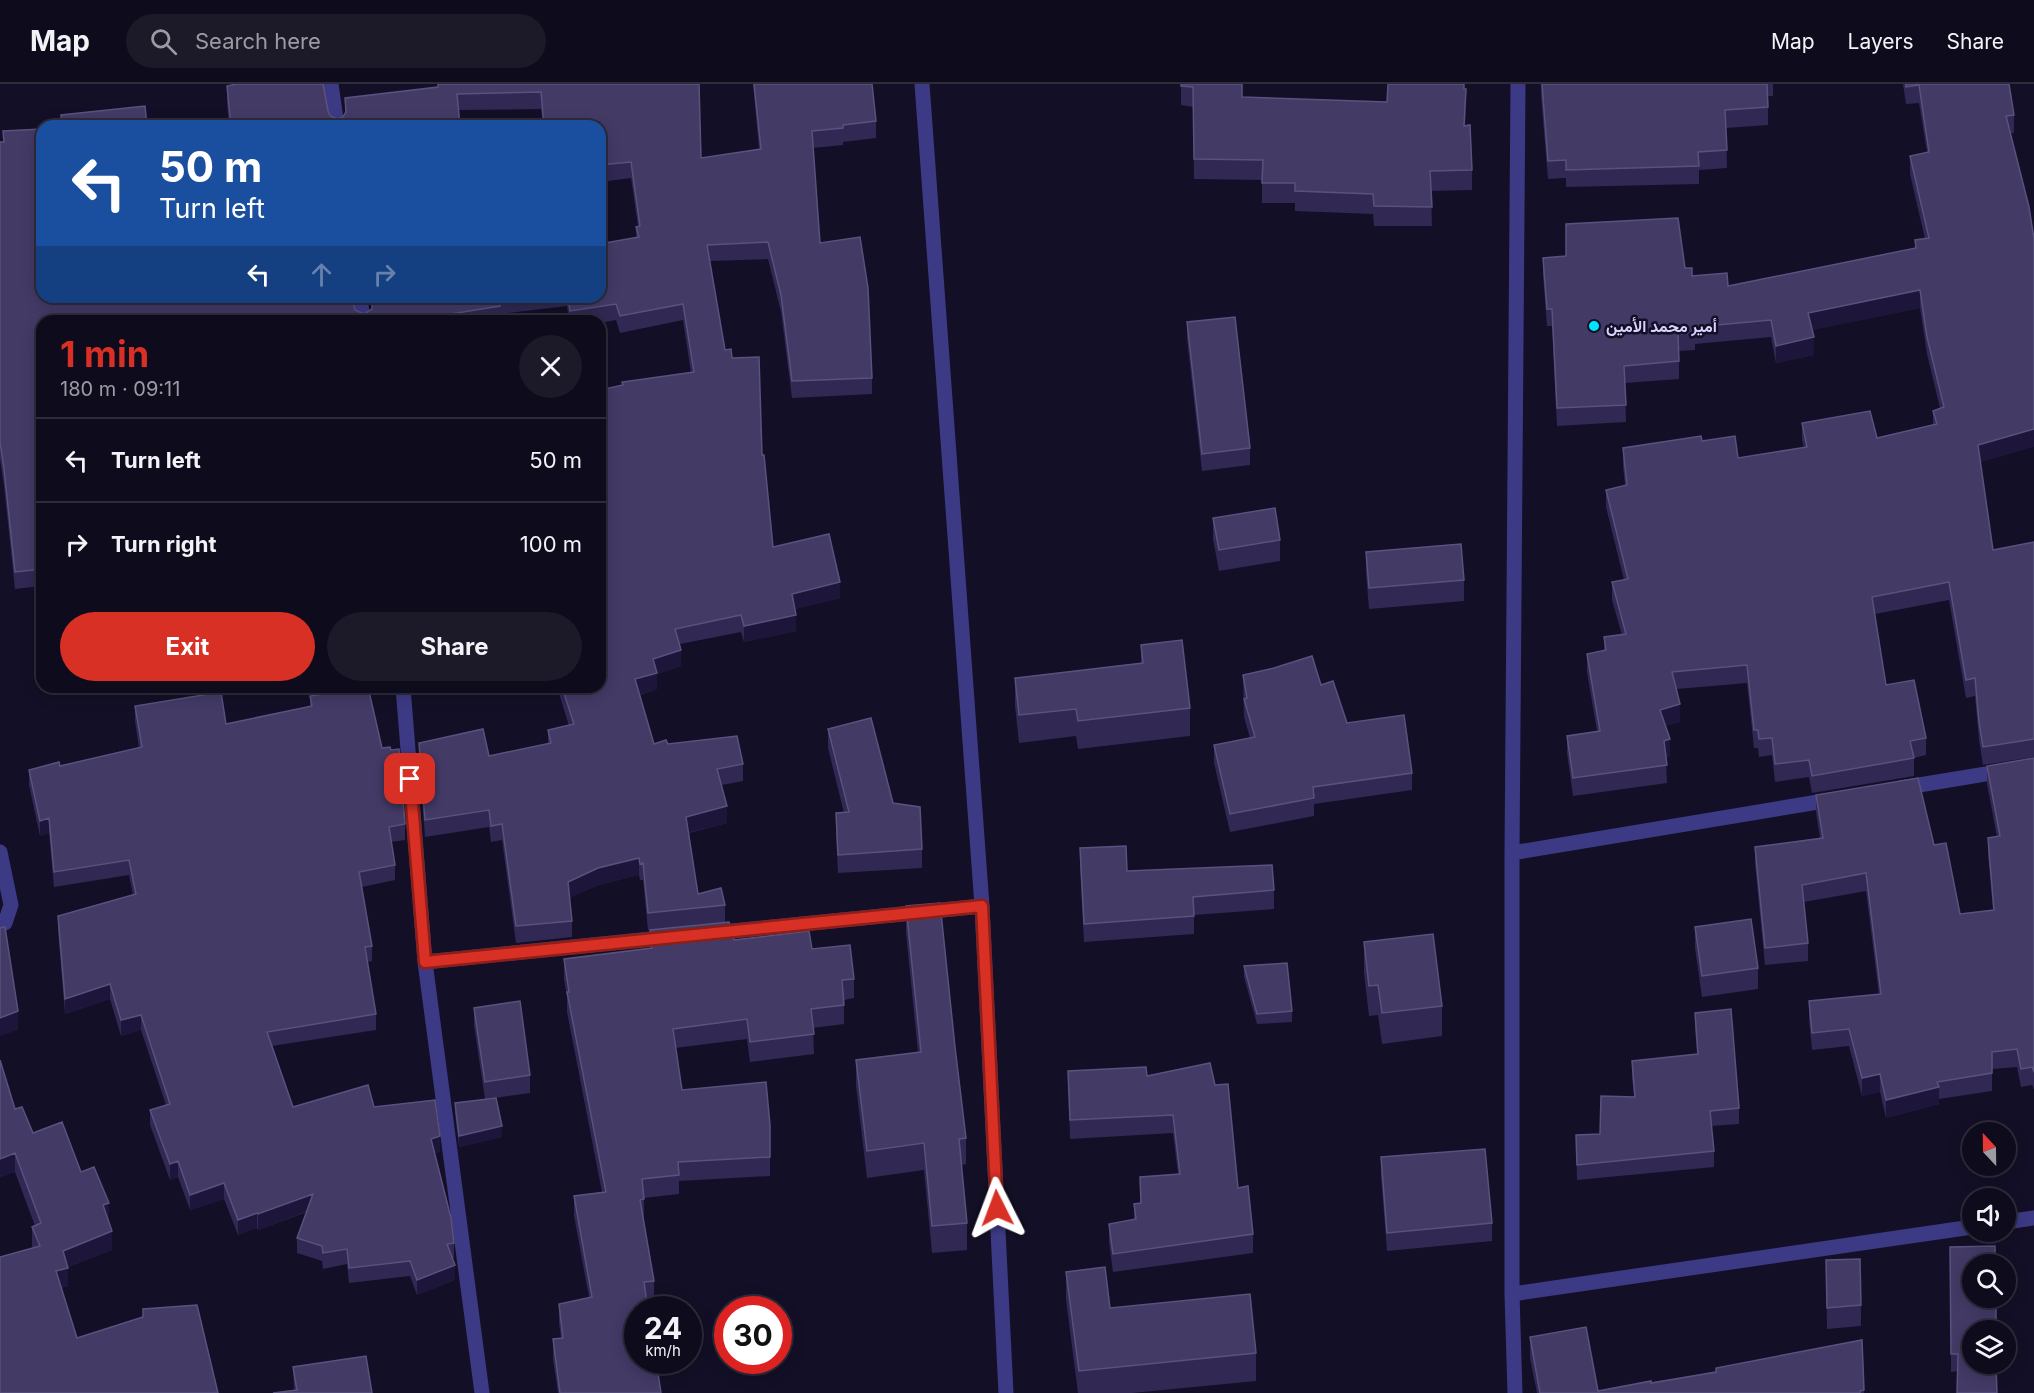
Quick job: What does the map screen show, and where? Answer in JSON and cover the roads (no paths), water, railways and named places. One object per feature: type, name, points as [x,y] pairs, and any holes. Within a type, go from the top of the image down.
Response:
[{"type":"street","points":[[331,84],[336,120]]},
{"type":"street","points":[[922,84],[982,906],[1006,1393]]},
{"type":"street","points":[[1515,1393],[1512,1294],[1512,853],[1518,84]]},
{"type":"street","points":[[403,693],[425,962],[482,1393]]},
{"type":"street","points":[[1883,791],[2034,766]]},
{"type":"street","points":[[1512,853],[1848,797]]},
{"type":"street","points":[[0,852],[11,905],[5,923],[0,924]]},
{"type":"street","points":[[425,962],[982,906]]},
{"type":"street","points":[[2016,1221],[2034,1218]]},
{"type":"street","points":[[1512,1294],[1962,1228]]},
{"type":"place","name":"أمير محمد الأمين","points":[[1594,326]]}]
